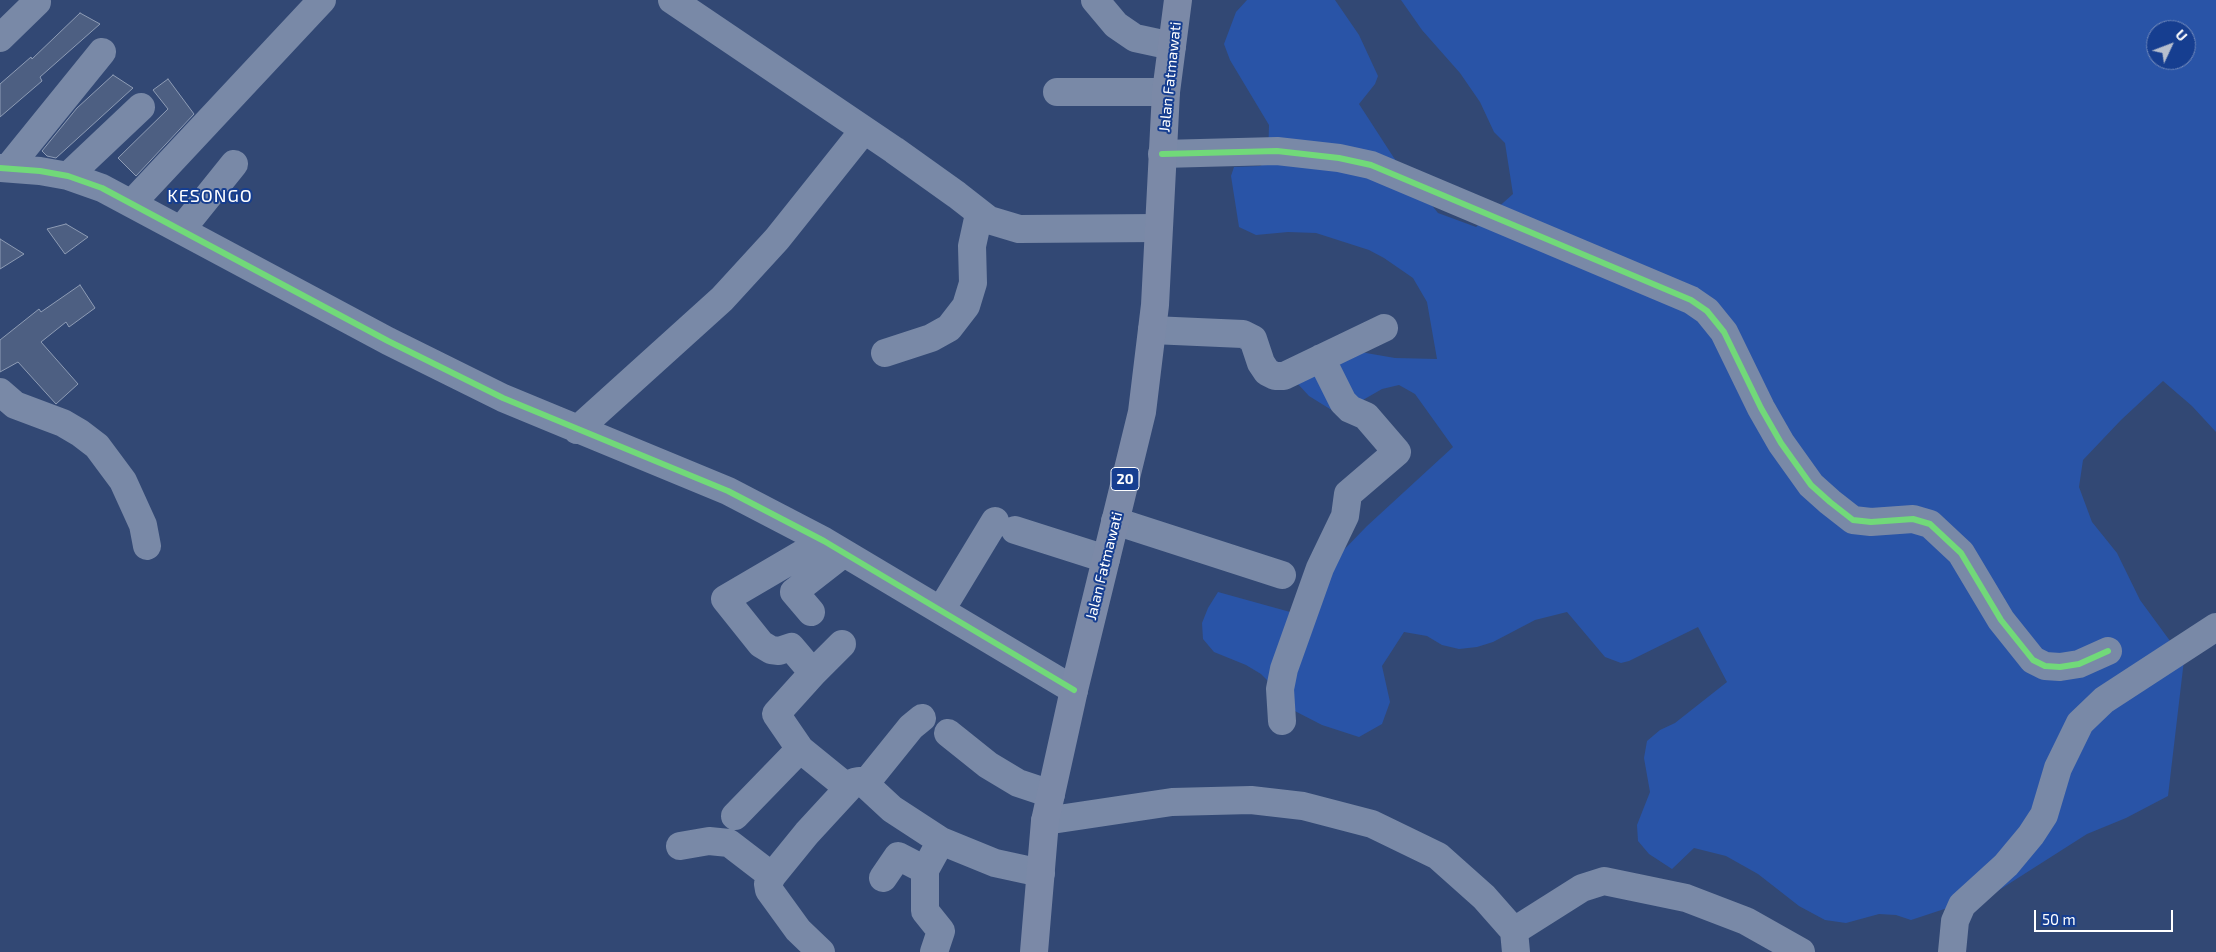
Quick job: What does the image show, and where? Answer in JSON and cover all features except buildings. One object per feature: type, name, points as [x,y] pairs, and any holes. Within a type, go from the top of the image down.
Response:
[{"type":"highway","name":"Jalan Fatmawati","points":[[1034,952],[1045,821],[1074,690],[1142,412],[1152,330],[1166,92],[1178,0]]},
{"type":"street","points":[[132,203],[322,0]]},
{"type":"street","points":[[672,0],[864,130],[957,195],[988,220],[1020,229],[1158,228]]},
{"type":"street","points":[[1096,0],[1116,25],[1135,38],[1172,46]]},
{"type":"street","points":[[0,38],[37,2]]},
{"type":"street","points":[[4,168],[102,52]]},
{"type":"street","points":[[1057,92],[1166,92]]},
{"type":"street","points":[[68,176],[141,107]]},
{"type":"street","points":[[577,430],[722,299],[777,239],[864,130]]},
{"type":"street","points":[[1162,154],[1276,151],[1339,158],[1371,165],[1691,300],[1707,311],[1724,332],[1781,444],[1811,485],[1830,502],[1853,520],[1871,522],[1913,519],[1930,524],[1960,553],[2001,620],[2033,660],[2045,666],[2060,667],[2079,664],[2108,651]]},
{"type":"street","points":[[181,230],[234,164]]},
{"type":"street","points":[[4,168],[68,176],[132,203],[388,341],[503,398],[728,491],[834,547],[1074,690]]},
{"type":"street","points":[[885,353],[931,338],[948,328],[966,306],[973,282],[972,246],[979,214]]},
{"type":"street","points":[[1152,330],[1243,334],[1253,339],[1261,363],[1267,372],[1275,376],[1284,376],[1384,328]]},
{"type":"street","points":[[1282,721],[1280,689],[1284,669],[1320,568],[1345,516],[1348,494],[1397,452],[1366,416],[1350,409],[1344,402],[1321,358]]},
{"type":"street","points":[[0,392],[15,405],[63,423],[97,446],[123,481],[143,525],[147,546]]},
{"type":"street","points":[[1115,521],[1282,575]]},
{"type":"street","points":[[941,610],[1005,526],[1106,559]]},
{"type":"street","points":[[811,612],[794,592],[834,547]]},
{"type":"street","points":[[813,673],[791,647],[771,650],[761,644],[725,599],[834,547]]},
{"type":"street","points":[[1952,952],[1955,921],[1962,905],[2006,865],[2035,828],[2044,814],[2058,768],[2080,723],[2104,700],[2216,626]]},
{"type":"street","points":[[842,644],[776,714],[800,749],[941,841],[995,863],[1040,873]]},
{"type":"street","points":[[821,952],[798,930],[769,890],[768,884],[772,876],[911,727],[922,718]]},
{"type":"street","points":[[948,733],[988,765],[1018,783],[1051,794]]},
{"type":"street","points":[[735,816],[800,749]]},
{"type":"street","points":[[1045,821],[1172,802],[1252,800],[1303,806],[1372,824],[1438,856],[1484,897],[1515,942],[1582,888],[1604,881],[1686,898],[1746,921],[1801,952]]},
{"type":"street","points":[[680,846],[709,841],[728,844],[772,876]]},
{"type":"street","points":[[934,952],[941,931],[925,911],[926,870],[941,841]]},
{"type":"street","points":[[883,878],[898,856],[926,870]]},
{"type":"shaded area","points":[[1247,0],[1335,0],[1359,35],[1378,76],[1375,84],[1359,104],[1394,158],[1438,213],[1476,227],[1513,194],[1505,143],[1494,132],[1480,102],[1460,73],[1422,30],[1401,0],[2216,0],[2216,432],[2192,406],[2163,381],[2121,420],[2083,460],[2079,487],[2092,522],[2117,553],[2140,600],[2184,660],[2168,796],[2126,818],[2087,834],[1996,892],[1911,920],[1896,915],[1879,914],[1846,923],[1825,920],[1799,906],[1758,874],[1726,856],[1694,848],[1672,869],[1649,854],[1638,841],[1637,825],[1650,792],[1644,758],[1647,741],[1660,730],[1675,723],[1727,682],[1698,627],[1629,661],[1621,663],[1605,657],[1567,612],[1535,620],[1493,642],[1477,647],[1459,649],[1442,645],[1427,636],[1404,632],[1382,666],[1390,702],[1382,724],[1359,737],[1322,725],[1289,708],[1261,674],[1246,665],[1214,652],[1203,639],[1202,623],[1208,608],[1218,592],[1301,615],[1336,558],[1367,526],[1453,447],[1415,394],[1399,385],[1382,389],[1342,412],[1330,409],[1309,396],[1297,383],[1343,349],[1395,358],[1437,359],[1427,302],[1413,278],[1369,250],[1316,233],[1288,232],[1256,235],[1239,227],[1231,176],[1234,167],[1260,166],[1268,161],[1269,125],[1230,60],[1224,44],[1236,12]]},
{"type":"cycle path","points":[[1162,154],[1277,151],[1339,158],[1371,165],[1691,300],[1707,311],[1724,332],[1761,408],[1781,443],[1811,485],[1830,502],[1853,520],[1871,522],[1913,519],[1930,524],[1961,553],[2001,620],[2033,660],[2045,666],[2060,667],[2079,664],[2108,651]]},
{"type":"cycle path","points":[[0,168],[40,171],[68,176],[102,188],[388,341],[503,398],[728,491],[824,541],[1074,690]]},
{"type":"district","name":"KESONGO","points":[[210,196]]}]
